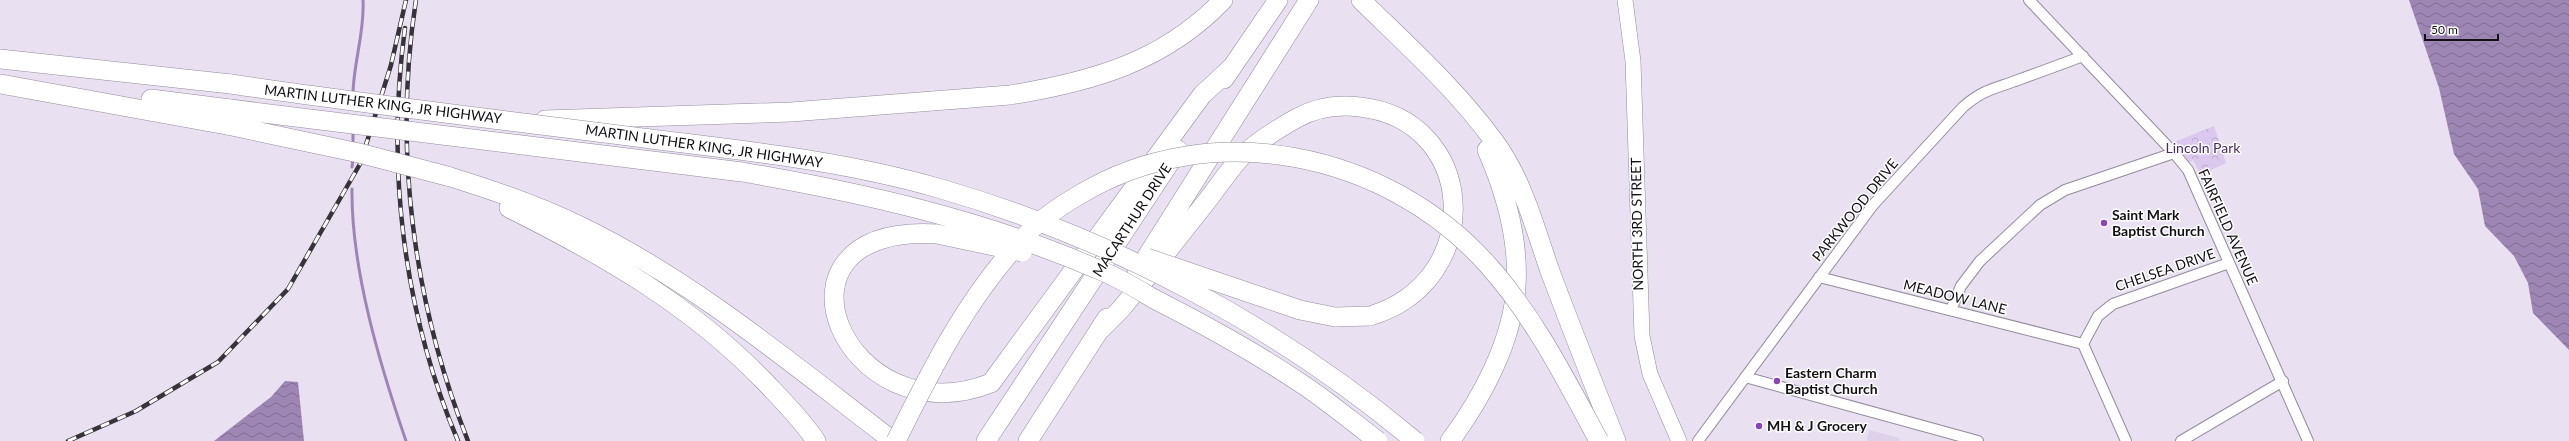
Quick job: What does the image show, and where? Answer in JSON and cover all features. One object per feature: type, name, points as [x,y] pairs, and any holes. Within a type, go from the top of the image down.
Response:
[{"type":"highway","points":[[514,121],[847,109],[1010,96],[1073,83],[1111,72],[1146,58],[1195,26],[1223,0]]},
{"type":"highway","name":"MACARTHUR DRIVE","points":[[986,441],[1231,68],[1278,0]]},
{"type":"highway","points":[[1028,441],[1309,0]]},
{"type":"highway","points":[[1361,0],[1435,72],[1494,142],[1518,182],[1616,441]]},
{"type":"highway","name":"MARTIN LUTHER KING, JR HIGHWAY","points":[[0,59],[231,84],[783,154],[943,190],[1036,220],[1098,244],[1158,274],[1279,340],[1415,441]]},
{"type":"highway","points":[[890,409],[913,413],[935,412],[972,399],[991,383],[1202,95],[1231,68]]},
{"type":"highway","name":"MARTIN LUTHER KING, JR HIGHWAY","points":[[0,83],[231,118],[719,169],[801,182],[933,211],[986,227],[1098,269],[1192,318],[1279,370],[1311,390],[1378,441]]},
{"type":"highway","points":[[1098,244],[1163,263],[1300,310],[1335,317],[1370,316],[1399,305],[1413,296],[1436,272],[1445,254],[1454,222],[1451,187],[1440,159],[1431,145],[1408,124],[1381,110],[1336,105],[1316,109],[1295,119],[1243,156],[1122,310],[1100,330]]},
{"type":"highway","points":[[231,118],[447,176],[518,199],[580,226],[634,255],[717,308],[895,441],[936,360],[976,296],[1030,230],[1062,205],[1102,180],[1140,166],[1175,156],[1199,153],[1266,152],[1323,164],[1376,182],[1435,216],[1487,264],[1529,318],[1554,357],[1599,441]]},
{"type":"highway","points":[[1450,441],[1478,397],[1501,348],[1509,324],[1516,286],[1511,229],[1504,198],[1475,119]]},
{"type":"highway","points":[[447,176],[578,242],[652,286],[701,322],[754,370],[797,415],[816,441]]},
{"type":"highway","points":[[848,372],[835,336],[833,313],[843,279],[855,261],[870,248],[889,238],[907,234],[937,234],[1098,269]]},
{"type":"main road","name":"NORTH 3RD STREET","points":[[1625,0],[1633,61],[1641,329],[1650,374],[1679,441]]},
{"type":"street","name":"FAIRFIELD AVENUE","points":[[2029,0],[2174,153],[2197,187],[2308,441]]},
{"type":"street","name":"PARKWOOD DRIVE","points":[[1698,441],[1873,205],[1944,126],[1976,96],[1992,87],[2012,82],[2083,56]]},
{"type":"street","points":[[1950,310],[1961,286],[1980,261],[2040,205],[2065,190],[2174,153]]},
{"type":"street","name":"CHELSEA DRIVE","points":[[2083,344],[2098,316],[2113,304],[2229,263]]},
{"type":"street","name":"MEADOW LANE","points":[[1819,277],[2083,344]]},
{"type":"street","points":[[2083,344],[2126,441]]},
{"type":"street","points":[[1745,377],[1978,441]]},
{"type":"street","points":[[2181,441],[2283,381]]},
{"type":"shaded area","points":[[1869,430],[1900,438],[1899,441],[1867,441]]},
{"type":"green space","name":"Lincoln Park","points":[[2214,126],[2226,163],[2201,175],[2193,160],[2187,164],[2172,143]]},
{"type":"water","points":[[2409,0],[2569,0],[2569,350],[2533,313],[2528,283],[2514,256],[2485,226],[2478,189],[2454,154],[2439,88]]},
{"type":"water","points":[[285,381],[298,382],[304,441],[214,441],[271,397]]},
{"type":"waterway","points":[[353,95],[362,24],[363,0]]},
{"type":"waterway","points":[[353,131],[353,145]]},
{"type":"waterway","points":[[352,167],[353,159]]},
{"type":"waterway","points":[[352,189],[356,251],[362,284],[377,349],[406,441]]},
{"type":"railway","points":[[68,441],[136,411],[218,362],[288,289],[360,164],[391,65],[406,0]]},
{"type":"railway","points":[[416,0],[409,56],[407,112],[408,168],[413,224],[421,279],[433,334],[449,388],[468,441]]},
{"type":"railway","points":[[405,28],[400,80],[398,133],[399,185],[404,238],[412,290],[424,341],[439,392],[458,441]]},
{"type":"place","name":"Saint Mark Baptist Church","points":[[2104,223]]},
{"type":"place","name":"Eastern Charm Baptist Church","points":[[1777,381]]},
{"type":"place","name":"MH & J Grocery","points":[[1759,426]]}]
